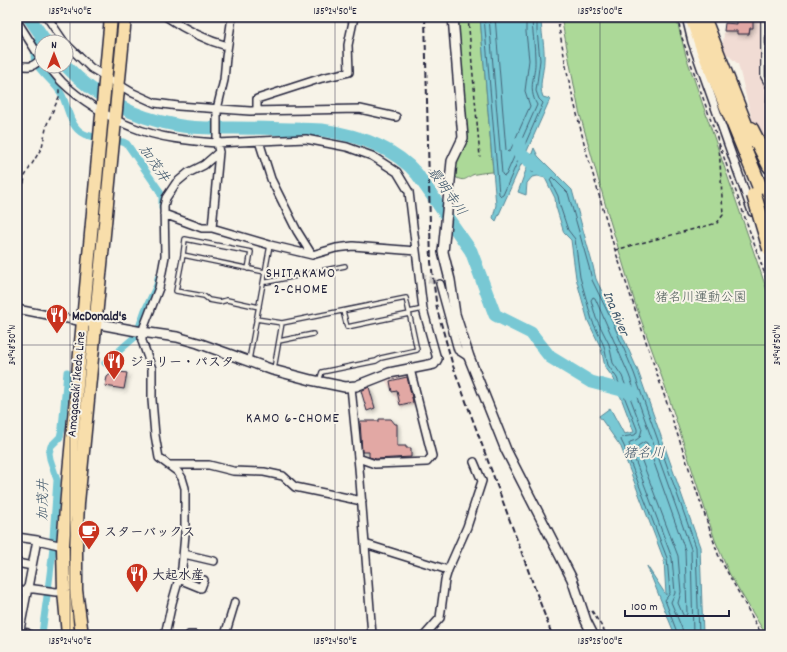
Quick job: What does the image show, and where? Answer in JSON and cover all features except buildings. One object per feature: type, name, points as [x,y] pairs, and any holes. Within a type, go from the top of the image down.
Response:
[{"type":"highway","points":[[703,17],[770,186]]},
{"type":"highway","points":[[690,20],[703,48],[770,212]]},
{"type":"highway","points":[[703,48],[707,64],[754,195],[768,247]]},
{"type":"highway","points":[[728,82],[770,166]]},
{"type":"main road","name":"Amagasaki Ikeda Line","points":[[82,635],[76,590],[78,503],[103,109],[111,17]]},
{"type":"main road","name":"Amagasaki Ikeda Line","points":[[68,635],[64,591],[63,546],[115,117],[125,17]]},
{"type":"main road","points":[[18,635],[26,635]]},
{"type":"street","points":[[47,17],[59,34]]},
{"type":"street","points":[[167,17],[190,32],[214,43],[228,46]]},
{"type":"street","points":[[212,228],[218,152],[217,112],[224,80],[232,17]]},
{"type":"street","points":[[257,111],[257,99],[322,78],[349,72],[348,45],[354,17]]},
{"type":"street","points":[[453,17],[463,138],[452,161],[443,252],[450,280],[455,314],[469,357],[506,450],[572,579],[586,621],[593,635]]},
{"type":"street","points":[[686,17],[690,20],[715,109],[768,247]]},
{"type":"street","points":[[17,21],[34,48]]},
{"type":"street","points":[[74,52],[91,68],[106,79],[155,103],[217,112],[360,109],[396,117]]},
{"type":"street","points":[[17,65],[26,67],[34,66]]},
{"type":"street","points":[[17,309],[177,337],[274,370],[319,382],[351,387],[389,373],[434,364],[437,359],[423,309],[410,192],[397,172],[372,156],[347,147],[306,140],[217,141],[157,135],[133,128],[103,109],[86,101],[55,74]]},
{"type":"street","points":[[259,141],[271,179],[297,231],[312,255]]},
{"type":"street","points":[[165,635],[184,554],[186,524],[185,483],[178,472],[159,458],[155,435],[152,400],[152,369],[142,341],[142,332],[159,288],[165,256],[164,206],[166,198],[176,183],[188,173],[204,165],[218,152]]},
{"type":"street","points":[[164,214],[202,228],[212,228],[270,245],[312,255],[336,248],[353,246],[416,251]]},
{"type":"street","points":[[440,284],[458,350],[469,357]]},
{"type":"street","points":[[358,458],[375,464],[427,462],[432,456],[410,369]]},
{"type":"street","points":[[351,387],[362,501],[372,635]]},
{"type":"street","points":[[425,635],[440,618],[445,580],[448,570],[467,527],[482,481],[474,462]]},
{"type":"street","points":[[170,466],[209,465],[233,471],[264,472],[283,476],[295,487],[362,501]]},
{"type":"street","points":[[17,537],[63,546]]},
{"type":"street","points":[[18,635],[37,540]]},
{"type":"street","points":[[365,544],[448,570]]},
{"type":"street","points":[[184,554],[214,562]]},
{"type":"street","points":[[17,563],[32,566]]},
{"type":"street","points":[[179,579],[201,588],[204,580]]},
{"type":"street","points":[[17,590],[64,591]]},
{"type":"street","points":[[225,635],[235,602]]},
{"type":"street","points":[[188,635],[195,635]]},
{"type":"lane","points":[[763,17],[763,77],[769,88],[768,146],[770,150]]},
{"type":"lane","points":[[248,269],[251,252],[185,239],[176,291],[204,296],[209,300],[220,302],[227,300],[258,307]]},
{"type":"lane","points":[[248,361],[270,245]]},
{"type":"lane","points":[[183,256],[265,272]]},
{"type":"lane","points":[[264,282],[345,266]]},
{"type":"lane","points":[[256,318],[282,323],[406,298],[417,350],[381,358],[376,361],[322,372],[319,382]]},
{"type":"lane","points":[[343,311],[347,327],[423,309]]},
{"type":"lane","points":[[274,370],[282,323]]},
{"type":"lane","points":[[279,341],[313,334]]},
{"type":"path","points":[[468,17],[480,157]]},
{"type":"path","points":[[557,17],[568,77],[585,147],[615,250],[719,557],[762,635]]},
{"type":"path","points":[[678,17],[681,36],[770,289]]},
{"type":"path","points":[[17,185],[24,183],[25,176],[42,147],[50,116],[59,97],[58,84],[60,80]]},
{"type":"path","points":[[615,250],[717,223],[723,215],[719,143]]},
{"type":"shaded area","points":[[726,17],[770,17],[770,191],[738,64],[722,50]]},
{"type":"shaded area","points":[[410,374],[416,405],[401,407],[384,378]]},
{"type":"green space","points":[[457,17],[480,17],[493,172],[473,175],[462,180],[455,177],[457,161],[467,140]]},
{"type":"green space","name":"猪名川運動公園","points":[[561,17],[676,17],[686,56],[770,299],[770,635],[766,635],[729,573],[715,540],[665,386],[635,303],[610,221],[579,111]]},
{"type":"water","points":[[480,17],[541,17],[544,65],[541,88],[543,97],[550,99],[496,221],[493,218],[496,205]]},
{"type":"water","name":"猪名川","points":[[534,148],[538,156],[572,190],[596,279],[638,371],[700,547],[703,635],[675,635],[647,566],[666,595],[664,560],[621,447],[599,416],[610,408],[624,434],[634,432],[614,379],[605,367],[601,348],[588,321],[576,278],[571,240],[564,233],[556,207],[555,198],[545,178],[538,176],[532,177],[527,183],[526,195],[518,192]]},
{"type":"waterway","name":"最明寺川","points":[[29,17],[41,34]]},
{"type":"waterway","name":"加茂井","points":[[45,74],[62,95],[72,122],[79,131],[97,138],[127,144],[159,190],[162,197],[162,208]]},
{"type":"waterway","name":"最明寺川","points":[[74,74],[102,96],[116,104],[160,122],[198,128],[322,130],[361,139],[397,156],[417,174],[471,251],[495,315],[531,333],[550,357],[591,382],[633,393]]},
{"type":"waterway","name":"Ina River","points":[[519,143],[520,154],[543,171]]},
{"type":"waterway","name":"加茂井","points":[[105,363],[136,336],[145,310],[157,285],[158,278]]},
{"type":"waterway","name":"加茂井","points":[[53,538],[57,480],[49,453],[51,446],[60,437],[67,372]]},
{"type":"waterway","name":"加茂井","points":[[42,635],[53,545]]},
{"type":"tunnel","points":[[419,275],[440,284]]},
{"type":"railway","points":[[425,17],[431,262],[437,309],[453,366],[552,635]]},
{"type":"place","name":"McDonald's","points":[[57,334]]},
{"type":"place","name":"ジョリー・パスタ","points":[[114,380]]},
{"type":"place","name":"スターバックス","points":[[89,550]]},
{"type":"place","name":"大起水産","points":[[137,594]]},
{"type":"district","name":"SHITAKAMO 2-CHOME","points":[[301,280]]},
{"type":"district","name":"KAMO 6-CHOME","points":[[293,417]]}]
